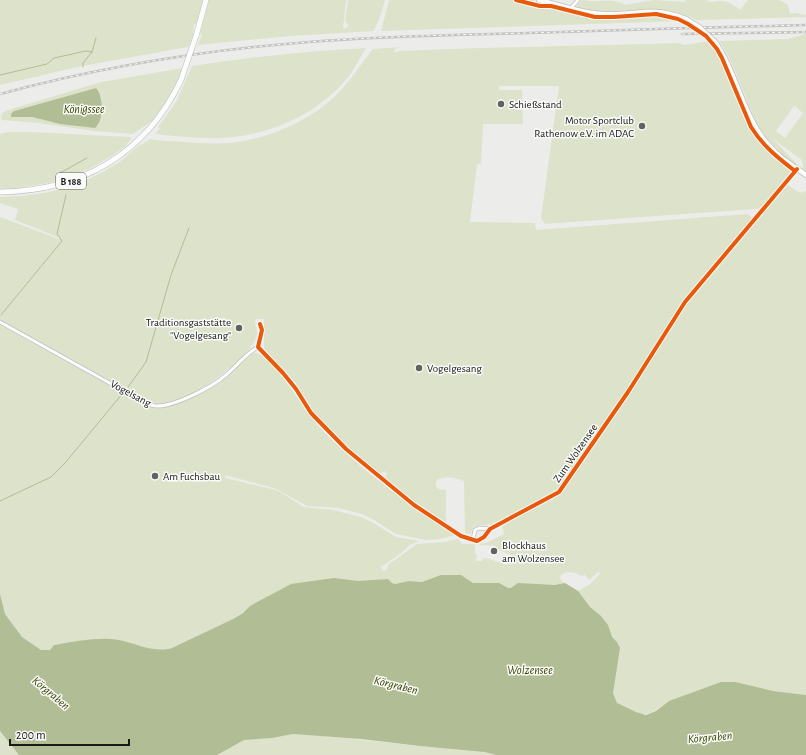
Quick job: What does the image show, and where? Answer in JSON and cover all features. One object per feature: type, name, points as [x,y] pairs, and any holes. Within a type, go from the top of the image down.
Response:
[{"type":"main road","name":"B 188","points":[[0,192],[43,189],[75,180],[104,166],[133,145],[150,128],[169,103],[181,80],[206,0]]},
{"type":"main road","points":[[539,0],[604,14],[652,11],[668,13],[686,19],[699,27],[715,42],[724,56],[752,121],[760,134],[774,151],[806,175]]},
{"type":"street","points":[[571,8],[578,0]]},
{"type":"street","name":"Zum Wolzensee","points":[[490,529],[479,528],[475,530],[473,539],[477,541],[490,529],[559,492],[628,392],[686,302],[797,169]]},
{"type":"street","name":"Vogelsang","points":[[0,322],[142,401],[156,406],[168,405],[210,387],[226,375],[250,351],[258,347]]},
{"type":"street","points":[[260,324],[262,330],[258,347],[296,389],[311,413],[346,449],[414,505],[461,536],[473,539]]},
{"type":"shaded area","points":[[0,0],[203,0],[197,22],[194,25],[193,37],[188,47],[82,66],[0,85]]},
{"type":"shaded area","points":[[209,0],[346,0],[344,29],[349,26],[345,21],[348,0],[385,0],[374,31],[290,36],[198,45],[202,35],[200,34]]},
{"type":"shaded area","points":[[389,0],[533,0],[533,4],[536,1],[579,12],[579,14],[601,18],[651,15],[681,21],[381,31]]},
{"type":"shaded area","points":[[582,0],[606,0],[619,2],[625,5],[655,0],[684,2],[686,0],[707,0],[710,2],[726,2],[740,10],[748,0],[778,0],[788,5],[790,14],[795,13],[806,15],[806,17],[696,20],[686,15],[660,9],[614,12],[583,10],[576,6]]},
{"type":"shaded area","points":[[806,34],[806,173],[803,171],[802,160],[773,139],[797,164],[796,165],[776,149],[766,138],[753,115],[732,65],[719,41],[788,39]],"holes":[[[794,106],[803,113],[785,138],[776,131]]]},
{"type":"shaded area","points":[[709,41],[723,64],[755,135],[774,156],[791,170],[788,176],[762,208],[545,224],[541,218],[559,86],[499,86],[499,90],[522,90],[523,124],[483,124],[481,163],[477,165],[470,222],[535,223],[536,230],[748,214],[752,218],[684,303],[626,393],[559,491],[493,524],[475,526],[472,529],[471,534],[465,533],[464,481],[453,478],[442,478],[436,481],[436,486],[439,489],[446,490],[446,522],[416,503],[385,478],[387,474],[385,471],[380,474],[376,472],[347,448],[324,425],[309,406],[294,381],[265,350],[264,319],[257,319],[255,321],[257,332],[256,338],[250,348],[227,370],[197,391],[169,403],[157,405],[145,402],[127,390],[0,320],[0,217],[59,239],[60,238],[15,220],[18,209],[0,203],[0,197],[31,195],[74,185],[116,164],[137,147],[150,139],[201,143],[230,143],[271,134],[298,122],[332,99],[349,81],[373,49],[400,47],[395,49],[394,53],[399,51],[680,43],[684,45]]},
{"type":"shaded area","points":[[366,48],[352,72],[339,87],[310,111],[293,120],[257,133],[219,138],[195,138],[155,134],[160,128],[158,127],[176,102],[192,66],[279,55]]},
{"type":"shaded area","points":[[183,68],[176,85],[152,121],[133,134],[2,120],[1,118],[5,111],[101,82]],"holes":[[[96,88],[99,93],[102,108],[95,128],[52,122],[32,117],[22,117],[14,111]]]},
{"type":"shaded area","points":[[7,132],[37,132],[131,137],[131,139],[127,145],[112,156],[97,165],[67,178],[18,188],[0,189],[0,134]]},
{"type":"shaded area","points":[[786,184],[800,193],[806,191],[806,695],[773,691],[669,701],[654,711],[644,714],[633,711],[617,703],[613,693],[614,680],[599,624],[576,590],[578,591],[590,584],[601,573],[598,572],[589,580],[585,575],[581,576],[572,572],[567,572],[559,577],[564,583],[560,588],[527,590],[429,580],[423,582],[409,581],[395,584],[388,579],[383,579],[377,586],[248,609],[233,619],[172,648],[162,650],[145,648],[119,641],[54,645],[50,650],[41,650],[22,637],[5,614],[0,594],[0,324],[140,402],[157,408],[178,403],[212,388],[220,383],[248,355],[257,353],[265,357],[280,373],[307,412],[335,443],[365,470],[414,508],[456,535],[440,539],[426,540],[396,534],[362,514],[338,508],[307,506],[274,488],[228,476],[225,476],[225,478],[272,489],[280,492],[304,507],[333,510],[361,517],[396,537],[419,541],[410,545],[381,567],[384,571],[387,569],[388,565],[417,544],[444,542],[458,539],[462,544],[475,544],[475,553],[477,554],[476,561],[482,561],[483,558],[507,565],[508,561],[513,563],[515,557],[494,548],[494,546],[479,544],[488,542],[504,534],[503,523],[561,493],[630,391],[686,304]]},
{"type":"shaded area","points":[[0,731],[19,755],[0,755]]},
{"type":"shaded area","points":[[293,734],[479,750],[496,755],[217,755],[244,740],[272,738]]},
{"type":"water","name":"Königssee","points":[[96,88],[102,102],[102,108],[100,120],[95,128],[60,124],[32,117],[11,117],[11,114],[14,111]]},
{"type":"water","name":"Wolzensee","points":[[441,575],[461,575],[473,583],[499,583],[508,588],[511,588],[518,583],[555,585],[565,583],[578,591],[590,607],[601,616],[608,625],[612,637],[620,648],[613,693],[617,703],[636,712],[646,715],[656,711],[669,701],[721,682],[735,682],[773,691],[806,695],[806,755],[496,755],[485,752],[361,739],[293,734],[272,738],[244,740],[217,755],[19,755],[0,731],[0,594],[5,614],[22,637],[41,650],[50,650],[54,645],[97,639],[119,640],[148,648],[164,649],[172,648],[233,619],[243,613],[250,606],[291,584],[334,578],[358,581],[388,579],[395,584],[409,581],[422,582]]},
{"type":"waterway","points":[[83,67],[83,63],[92,52],[96,38]]},
{"type":"waterway","points":[[0,75],[47,64],[54,58],[86,51],[92,52]]},
{"type":"waterway","points":[[60,173],[87,158]]},
{"type":"waterway","points":[[1,315],[62,241],[57,234],[66,195]]},
{"type":"waterway","points":[[128,387],[146,362],[171,275],[189,228]]},
{"type":"waterway","points":[[0,501],[51,477],[65,463],[123,393]]},
{"type":"railway","points":[[0,94],[38,84],[153,61],[270,45],[364,38],[806,25]]},
{"type":"railway","points":[[682,34],[806,32]]},
{"type":"cycle path","points":[[516,0],[540,6],[551,6],[595,17],[656,14],[678,19],[688,24],[706,36],[717,49],[751,127],[756,134],[771,151],[795,171]]},
{"type":"cycle path","points":[[260,324],[262,330],[258,347],[296,389],[311,413],[346,449],[414,505],[461,536],[477,541],[484,537],[490,529],[559,492],[628,392],[685,302],[797,169]]},
{"type":"place","name":"Schießstand","points":[[501,104]]},
{"type":"place","name":"Motor Sportclub Rathenow e.V. im ADAC","points":[[642,126]]},
{"type":"place","name":"Traditionsgaststätte \"Vogelgesang\"","points":[[239,328]]},
{"type":"place","name":"Vogelgesang","points":[[419,368]]},
{"type":"place","name":"Am Fuchsbau","points":[[155,476]]},
{"type":"place","name":"Blockhaus am Wolzensee","points":[[494,551]]},
{"type":"water label","name":"Körgraben","points":[[396,685]]},
{"type":"water label","name":"Körgraben","points":[[51,693]]},
{"type":"water label","name":"Körgraben","points":[[710,737]]}]
